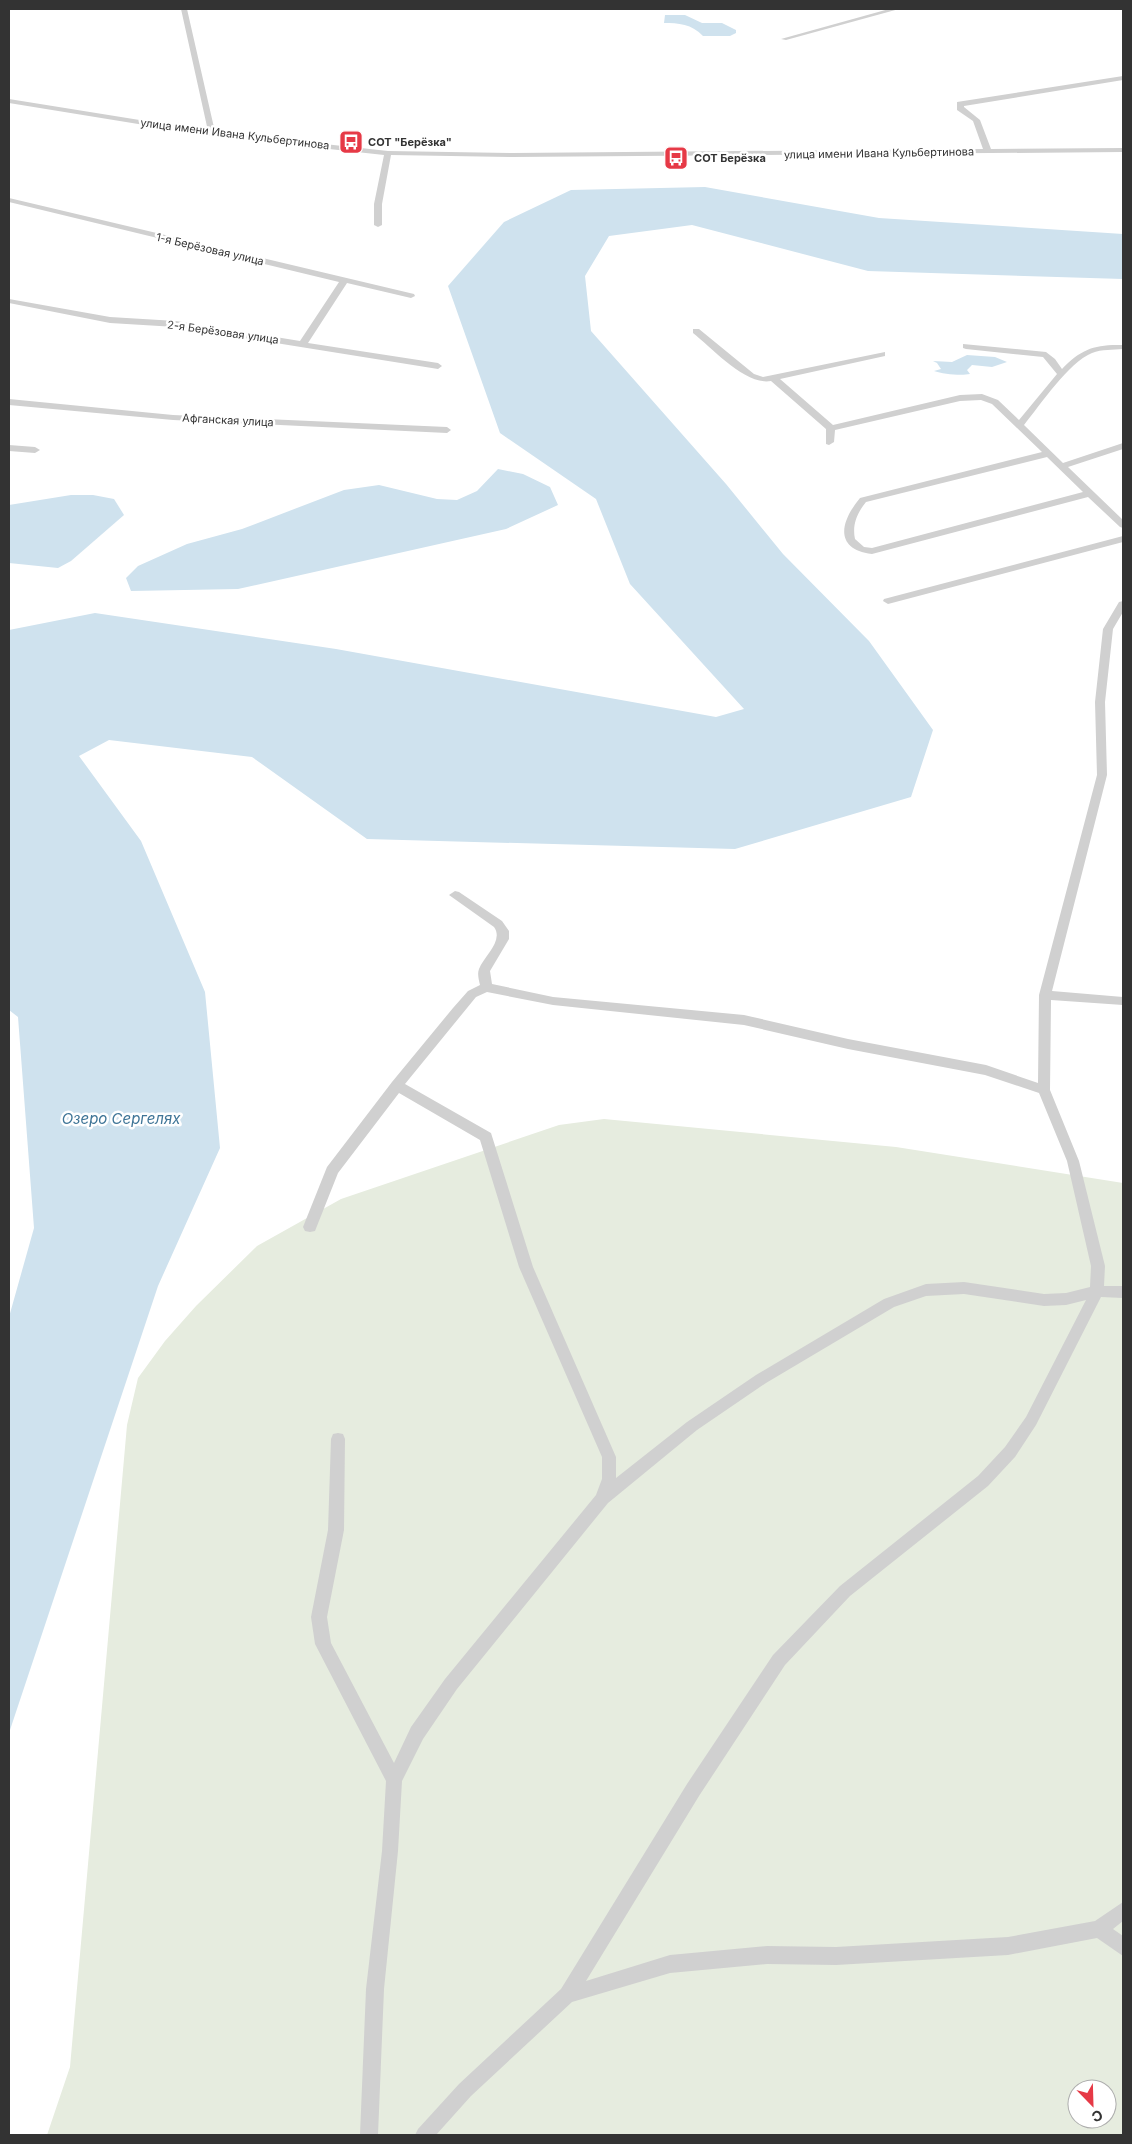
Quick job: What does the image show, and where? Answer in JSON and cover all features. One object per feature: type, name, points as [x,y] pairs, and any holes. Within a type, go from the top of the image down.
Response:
[{"type":"street","points":[[184,9],[212,134]]},
{"type":"street","points":[[784,39],[896,9]]},
{"type":"street","points":[[988,152],[976,120],[960,108],[960,104],[1123,78]]},
{"type":"street","name":"улица имени Ивана Кульбертинова","points":[[9,101],[212,134],[388,153],[513,155],[1123,150]]},
{"type":"street","points":[[378,225],[378,204],[388,153]]},
{"type":"street","name":"1-я Берёзовая улица","points":[[9,200],[411,296]]},
{"type":"street","points":[[303,343],[344,281]]},
{"type":"street","name":"2-я Берёзовая улица","points":[[9,301],[110,320],[176,324],[438,366]]},
{"type":"street","points":[[696,332],[751,376],[763,380],[882,354]]},
{"type":"street","points":[[966,346],[1046,355],[1062,375]]},
{"type":"street","points":[[1020,425],[1062,375],[1087,352],[1102,347],[1123,347]]},
{"type":"street","points":[[773,378],[831,428]]},
{"type":"street","points":[[831,428],[960,398],[982,397],[995,402],[1123,525]]},
{"type":"street","name":"Афганская улица","points":[[9,402],[70,410],[167,417],[447,430]]},
{"type":"street","points":[[829,442],[831,428]]},
{"type":"street","points":[[1062,466],[1123,446]]},
{"type":"street","points":[[9,448],[36,450]]},
{"type":"street","points":[[1050,453],[863,500],[857,506],[852,516],[848,527],[848,536],[858,548],[872,551],[1091,493]]},
{"type":"street","points":[[888,601],[1123,538]]},
{"type":"street","points":[[424,2135],[465,2090],[567,1996],[693,1790],[779,1660],[845,1591],[961,1500],[983,1481],[1010,1452],[1031,1421],[1097,1291],[1098,1266],[1073,1161],[1044,1090],[1045,995],[1102,774],[1100,702],[1108,629],[1123,604]]},
{"type":"street","points":[[455,895],[498,924],[503,931],[504,939],[484,971],[486,987]]},
{"type":"street","points":[[310,1227],[332,1171],[356,1136],[456,1011],[472,994],[486,987],[552,1001],[744,1020],[848,1044],[986,1070],[1044,1090]]},
{"type":"street","points":[[1045,995],[1123,1002]]},
{"type":"street","points":[[396,1085],[486,1138],[526,1267],[609,1457],[609,1479],[602,1499]]},
{"type":"street","points":[[369,2135],[375,1989],[390,1851],[394,1780],[417,1733],[451,1684],[602,1499],[692,1426],[761,1379],[889,1303],[926,1290],[964,1288],[1044,1300],[1066,1299],[1097,1291],[1123,1292]]},
{"type":"street","points":[[338,1439],[336,1530],[319,1617],[324,1644],[394,1780]]},
{"type":"street","points":[[567,1996],[670,1964],[766,1955],[836,1956],[1008,1946],[1098,1929],[1123,1911]]},
{"type":"street","points":[[1098,1929],[1123,1947]]},
{"type":"shaded area","points":[[604,1119],[896,1147],[1123,1183],[1123,2135],[47,2135],[70,2067],[127,1425],[138,1378],[165,1341],[196,1306],[257,1246],[341,1199],[559,1125]]},
{"type":"water","points":[[665,15],[685,15],[702,23],[722,23],[736,30],[736,33],[730,36],[703,36],[690,27],[664,23]]},
{"type":"water","name":"Озеро Сергелях","points":[[705,187],[879,218],[1123,234],[1123,279],[868,271],[692,225],[609,236],[585,276],[591,331],[726,484],[783,554],[869,641],[933,730],[911,797],[735,849],[367,839],[252,757],[109,740],[79,756],[141,841],[205,992],[220,1148],[158,1286],[9,1733],[9,1317],[34,1228],[18,1017],[9,1010],[9,630],[95,613],[336,649],[716,717],[744,709],[630,584],[596,499],[500,433],[448,286],[504,222],[571,190]]},
{"type":"water","points":[[967,355],[995,357],[1007,362],[992,367],[972,365],[967,370],[970,374],[966,375],[934,371],[941,369],[933,361],[952,362]]},
{"type":"water","points":[[498,469],[523,474],[550,487],[558,505],[506,529],[238,589],[131,591],[126,578],[138,566],[187,544],[242,529],[344,490],[379,485],[437,499],[457,500],[477,491]]},
{"type":"water","points":[[71,495],[93,495],[114,499],[124,515],[71,561],[58,568],[9,563],[9,505]]},
{"type":"place","name":"СОТ \"Берёзка\"","points":[[351,142]]},
{"type":"place","name":"СОТ Берёзка","points":[[676,158]]}]
